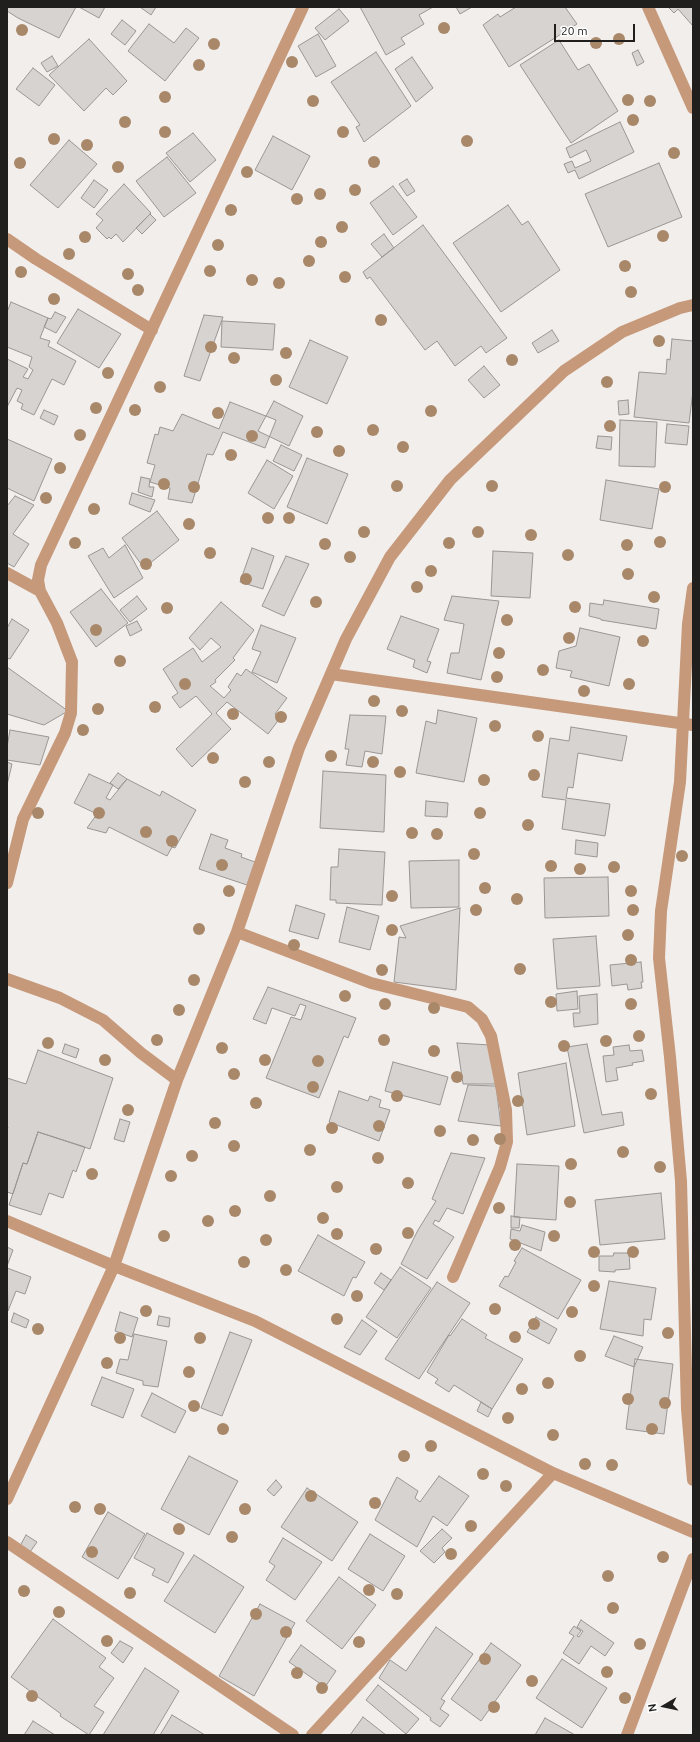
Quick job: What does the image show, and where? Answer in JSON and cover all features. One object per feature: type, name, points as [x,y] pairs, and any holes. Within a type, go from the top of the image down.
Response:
[{"type":"street","points":[[7,883],[23,819],[65,732],[72,713],[72,662],[57,623],[40,592],[38,580],[41,565],[303,7]]},
{"type":"street","points":[[648,7],[693,108]]},
{"type":"street","points":[[7,239],[36,259],[152,330]]},
{"type":"street","points":[[7,1500],[114,1266],[177,1080],[237,932],[299,748],[346,639],[390,557],[450,480],[564,371],[622,332],[680,308],[693,306]]},
{"type":"street","points":[[7,573],[40,592]]},
{"type":"street","points":[[693,588],[688,624],[688,724],[661,911],[659,958],[670,1057],[681,1182],[687,1409],[693,1480]]},
{"type":"street","points":[[331,674],[688,724]]},
{"type":"street","points":[[237,932],[370,983],[468,1007],[482,1019],[491,1036],[506,1110],[507,1142],[500,1167],[453,1277]]},
{"type":"street","points":[[7,979],[60,998],[103,1020],[177,1080]]},
{"type":"street","points":[[7,1222],[255,1322],[553,1473],[693,1532]]},
{"type":"street","points":[[312,1735],[553,1473]]},
{"type":"street","points":[[7,1542],[293,1735]]},
{"type":"street","points":[[627,1735],[693,1559]]},
{"type":"building","points":[[7,7],[76,7],[59,38],[18,18],[7,11]]},
{"type":"building","points":[[79,7],[105,7],[99,18]]},
{"type":"building","points":[[140,7],[156,7],[151,15]]},
{"type":"building","points":[[360,7],[433,7],[419,15],[424,24],[401,38],[405,44],[386,55]]},
{"type":"building","points":[[456,7],[472,7],[460,14]]},
{"type":"building","points":[[516,7],[565,7],[577,24],[509,67],[483,25],[498,14],[500,17]]},
{"type":"building","points":[[668,7],[693,7],[693,26],[678,9],[674,13]]},
{"type":"building","points":[[339,9],[349,21],[325,40],[315,28]]},
{"type":"building","points":[[122,20],[136,31],[125,45],[111,34]]},
{"type":"building","points":[[149,24],[174,43],[186,28],[199,38],[165,81],[128,51]]},
{"type":"building","points":[[318,34],[336,66],[316,77],[298,46]]},
{"type":"building","points":[[89,39],[127,81],[113,95],[106,88],[84,111],[49,75]]},
{"type":"building","points":[[559,40],[578,70],[589,64],[618,111],[571,143],[520,65]]},
{"type":"building","points":[[638,50],[644,62],[637,66],[632,53]]},
{"type":"building","points":[[376,52],[411,106],[364,142],[356,127],[360,125],[331,82]]},
{"type":"building","points":[[52,56],[58,66],[47,72],[41,63]]},
{"type":"building","points":[[412,57],[433,88],[416,102],[395,69]]},
{"type":"building","points":[[33,68],[55,85],[39,106],[16,89]]},
{"type":"building","points":[[620,122],[634,152],[579,179],[575,170],[568,173],[564,164],[572,161],[575,168],[591,161],[586,150],[570,158],[566,148]]},
{"type":"building","points":[[193,133],[216,160],[190,182],[166,153]]},
{"type":"building","points":[[273,136],[310,156],[292,190],[255,170]]},
{"type":"building","points":[[69,140],[97,164],[58,208],[30,185]]},
{"type":"building","points":[[167,157],[196,193],[164,217],[136,181]]},
{"type":"building","points":[[659,163],[682,217],[608,247],[585,194]]},
{"type":"building","points":[[407,179],[415,191],[407,196],[399,184]]},
{"type":"building","points":[[94,180],[108,190],[94,208],[81,198]]},
{"type":"building","points":[[124,184],[151,213],[123,242],[116,234],[111,239],[109,237],[107,239],[96,228],[103,220],[96,214]]},
{"type":"building","points":[[393,186],[417,217],[393,235],[370,203]]},
{"type":"building","points":[[508,205],[522,225],[528,221],[560,270],[501,312],[453,243]]},
{"type":"building","points":[[150,214],[156,220],[142,234],[136,228]]},
{"type":"building","points":[[423,225],[507,338],[486,353],[481,346],[455,366],[437,341],[425,350],[370,277],[367,279],[363,272]]},
{"type":"building","points":[[384,234],[394,248],[382,257],[371,244]]},
{"type":"building","points":[[11,302],[48,318],[40,338],[50,341],[48,346],[76,361],[64,385],[52,379],[34,415],[21,409],[23,404],[17,401],[22,390],[17,388],[7,407],[7,359],[28,369],[23,377],[28,379],[33,370],[29,367],[32,357],[7,347],[7,312]]},
{"type":"building","points":[[78,309],[121,334],[99,368],[57,343]]},
{"type":"building","points":[[55,312],[66,317],[56,333],[44,327],[48,318],[51,319]]},
{"type":"building","points":[[204,315],[223,317],[200,381],[184,376]]},
{"type":"building","points":[[222,321],[275,324],[273,350],[221,347]]},
{"type":"building","points":[[552,330],[559,341],[538,353],[532,343]]},
{"type":"building","points":[[672,339],[693,341],[693,391],[689,423],[634,417],[639,372],[666,374],[667,359],[670,360]]},
{"type":"building","points":[[310,340],[348,357],[327,404],[289,387]]},
{"type":"building","points":[[484,366],[500,385],[484,398],[468,380]]},
{"type":"building","points":[[628,400],[629,414],[619,415],[618,401]]},
{"type":"building","points":[[274,401],[303,416],[289,446],[258,431]]},
{"type":"building","points":[[230,402],[276,420],[265,448],[223,432],[213,455],[207,454],[192,503],[168,499],[170,488],[150,482],[155,465],[147,463],[155,434],[158,435],[160,427],[173,431],[182,414],[219,429]]},
{"type":"building","points":[[44,410],[58,416],[54,425],[40,418]]},
{"type":"building","points":[[620,420],[657,422],[655,467],[619,466]]},
{"type":"building","points":[[667,424],[689,426],[687,445],[665,443]]},
{"type":"building","points":[[598,436],[612,437],[611,450],[596,448]]},
{"type":"building","points":[[7,439],[52,459],[34,501],[7,488]]},
{"type":"building","points":[[281,445],[302,455],[294,471],[273,461]]},
{"type":"building","points":[[307,458],[348,474],[327,524],[287,507]]},
{"type":"building","points":[[267,460],[293,476],[274,509],[248,493]]},
{"type":"building","points":[[141,477],[150,479],[149,487],[154,487],[152,497],[138,492]]},
{"type":"building","points":[[606,480],[659,489],[652,529],[600,520]]},
{"type":"building","points":[[132,493],[155,500],[150,512],[129,504]]},
{"type":"building","points":[[15,496],[34,505],[13,534],[29,544],[14,567],[7,563],[7,506]]},
{"type":"building","points":[[157,511],[179,540],[144,568],[122,538]]},
{"type":"building","points":[[125,545],[143,578],[114,598],[88,556],[103,548],[109,558]]},
{"type":"building","points":[[252,548],[274,556],[263,589],[240,582]]},
{"type":"building","points":[[493,551],[533,553],[530,598],[491,596]]},
{"type":"building","points":[[286,556],[309,564],[284,616],[262,606]]},
{"type":"building","points":[[101,589],[128,623],[96,647],[70,612]]},
{"type":"building","points":[[137,596],[147,609],[130,622],[120,610]]},
{"type":"building","points":[[452,596],[499,601],[481,680],[447,673],[451,653],[459,653],[464,624],[444,620]]},
{"type":"building","points":[[604,600],[659,609],[656,629],[601,620],[589,616],[590,603],[603,605]]},
{"type":"building","points":[[221,602],[254,630],[233,658],[235,660],[215,680],[216,682],[210,686],[224,698],[231,690],[228,687],[237,673],[241,676],[246,669],[287,698],[275,714],[280,718],[268,734],[227,702],[216,713],[231,729],[192,767],[176,749],[212,714],[196,696],[180,708],[172,697],[178,693],[163,669],[193,648],[202,662],[221,647],[211,638],[200,650],[189,638]]},
{"type":"building","points":[[401,616],[439,629],[427,661],[431,662],[427,673],[413,667],[415,660],[387,649]]},
{"type":"building","points":[[12,619],[29,630],[10,659],[7,658],[7,628]]},
{"type":"building","points":[[137,621],[142,630],[130,636],[126,626]]},
{"type":"building","points":[[261,625],[296,638],[277,683],[252,672],[261,652],[252,649]]},
{"type":"building","points":[[580,628],[620,637],[609,686],[570,677],[572,671],[556,668],[559,651],[576,646]]},
{"type":"building","points":[[7,667],[68,711],[44,725],[7,714]]},
{"type":"building","points":[[438,710],[477,718],[464,782],[416,773],[426,721],[436,724]]},
{"type":"building","points":[[350,715],[386,716],[382,754],[365,751],[362,767],[346,765],[349,749],[345,749]]},
{"type":"building","points":[[571,727],[627,736],[622,761],[578,753],[573,788],[568,787],[566,798],[610,804],[605,836],[562,829],[566,800],[542,797],[550,738],[569,741]]},
{"type":"building","points":[[10,730],[49,737],[40,765],[7,760],[7,747]]},
{"type":"building","points":[[7,762],[12,764],[7,785]]},
{"type":"building","points":[[323,771],[386,775],[384,832],[320,828]]},
{"type":"building","points":[[118,773],[127,779],[118,789],[110,783]]},
{"type":"building","points":[[89,774],[113,785],[106,798],[110,800],[127,779],[160,796],[162,791],[196,810],[175,848],[172,847],[167,856],[109,827],[106,833],[87,828],[97,814],[74,803]]},
{"type":"building","points":[[426,801],[448,803],[447,817],[425,816]]},
{"type":"building","points":[[211,834],[228,840],[225,848],[242,854],[241,857],[255,862],[247,885],[199,869]]},
{"type":"building","points":[[576,840],[598,843],[597,857],[575,854]]},
{"type":"building","points":[[339,849],[385,852],[382,905],[336,903],[336,900],[330,900],[331,867],[338,867]]},
{"type":"building","points":[[459,860],[459,907],[411,908],[409,861]]},
{"type":"building","points":[[608,877],[609,916],[545,918],[544,878]]},
{"type":"building","points":[[296,905],[325,914],[318,939],[289,931]]},
{"type":"building","points":[[347,907],[379,916],[370,950],[339,942]]},
{"type":"building","points":[[460,908],[456,990],[394,982],[399,937],[406,938],[400,926]]},
{"type":"building","points":[[596,936],[600,986],[557,989],[553,939]]},
{"type":"building","points":[[641,962],[643,982],[641,982],[642,988],[628,990],[627,984],[612,986],[610,965]]},
{"type":"building","points":[[268,987],[356,1018],[348,1038],[344,1036],[319,1098],[266,1078],[291,1017],[301,1020],[306,1006],[300,1004],[295,1016],[272,1008],[266,1024],[253,1019]]},
{"type":"building","points":[[577,991],[578,1009],[557,1011],[556,994]]},
{"type":"building","points":[[597,994],[598,1024],[574,1027],[573,1013],[580,1013],[579,996]]},
{"type":"building","points":[[457,1043],[490,1045],[497,1084],[463,1084]]},
{"type":"building","points":[[65,1044],[79,1049],[76,1058],[62,1053]]},
{"type":"building","points":[[587,1044],[602,1115],[622,1112],[624,1125],[584,1133],[567,1047]]},
{"type":"building","points":[[629,1045],[630,1051],[642,1050],[644,1061],[632,1063],[633,1065],[616,1068],[618,1080],[606,1082],[603,1056],[614,1055],[613,1047]]},
{"type":"building","points":[[38,1050],[113,1078],[90,1149],[38,1132],[27,1164],[23,1163],[13,1194],[7,1192],[7,1078],[26,1084]]},
{"type":"building","points":[[393,1062],[448,1077],[440,1105],[385,1091]]},
{"type":"building","points":[[566,1063],[575,1126],[527,1135],[518,1073]]},
{"type":"building","points":[[468,1085],[496,1086],[501,1126],[458,1121]]},
{"type":"building","points":[[339,1091],[368,1101],[370,1096],[381,1100],[379,1107],[390,1110],[379,1141],[329,1122]]},
{"type":"building","points":[[120,1119],[130,1122],[124,1142],[114,1139]]},
{"type":"building","points":[[38,1132],[85,1147],[76,1172],[73,1170],[63,1198],[49,1193],[41,1215],[9,1205],[23,1163],[27,1164]]},
{"type":"building","points":[[451,1153],[485,1158],[463,1214],[447,1208],[439,1222],[435,1220],[433,1224],[454,1237],[427,1279],[401,1264],[418,1230],[436,1201],[432,1199]]},
{"type":"building","points":[[517,1164],[559,1166],[556,1220],[514,1217]]},
{"type":"building","points":[[661,1193],[665,1239],[600,1245],[595,1200]]},
{"type":"building","points":[[511,1216],[520,1217],[519,1228],[511,1228]]},
{"type":"building","points":[[522,1225],[545,1232],[541,1251],[510,1239],[511,1229],[520,1231]]},
{"type":"building","points":[[318,1235],[365,1262],[356,1278],[353,1277],[344,1296],[298,1271]]},
{"type":"building","points":[[7,1247],[13,1250],[7,1266]]},
{"type":"building","points":[[522,1248],[581,1280],[558,1319],[499,1286],[505,1276],[508,1277],[516,1262],[514,1261]]},
{"type":"building","points":[[614,1253],[629,1253],[630,1269],[615,1270],[615,1272],[599,1271],[599,1256],[613,1256]]},
{"type":"building","points":[[400,1267],[431,1288],[397,1338],[366,1317]]},
{"type":"building","points":[[7,1268],[31,1277],[25,1294],[16,1291],[8,1311]]},
{"type":"building","points":[[381,1273],[391,1280],[384,1290],[374,1283]]},
{"type":"building","points":[[609,1281],[656,1288],[651,1320],[644,1319],[643,1336],[600,1329]]},
{"type":"building","points":[[437,1282],[470,1303],[419,1379],[385,1359]]},
{"type":"building","points":[[120,1312],[138,1318],[132,1337],[115,1331]]},
{"type":"building","points":[[14,1313],[29,1320],[26,1328],[11,1322]]},
{"type":"building","points":[[159,1316],[170,1318],[169,1327],[157,1325]]},
{"type":"building","points":[[536,1317],[557,1329],[549,1344],[527,1332]]},
{"type":"building","points":[[462,1319],[487,1335],[485,1338],[523,1359],[492,1409],[454,1385],[449,1392],[435,1383],[438,1379],[427,1372],[449,1335],[450,1336]]},
{"type":"building","points":[[362,1320],[377,1331],[360,1355],[344,1347]]},
{"type":"building","points":[[230,1332],[252,1340],[222,1416],[201,1408]]},
{"type":"building","points":[[134,1334],[167,1341],[158,1387],[143,1385],[143,1381],[116,1373],[120,1359],[128,1360]]},
{"type":"building","points":[[614,1336],[643,1347],[634,1367],[605,1356]]},
{"type":"building","points":[[635,1359],[673,1364],[664,1434],[626,1429]]},
{"type":"building","points":[[102,1377],[134,1389],[123,1418],[91,1405]]},
{"type":"building","points":[[152,1393],[186,1411],[175,1433],[141,1416]]},
{"type":"building","points":[[481,1402],[492,1409],[488,1417],[477,1411]]},
{"type":"building","points":[[189,1456],[238,1481],[209,1535],[161,1509]]},
{"type":"building","points":[[439,1476],[469,1496],[447,1526],[433,1516],[417,1547],[375,1520],[397,1477],[418,1491],[415,1498],[420,1502]]},
{"type":"building","points":[[276,1480],[282,1487],[274,1496],[267,1490]]},
{"type":"building","points":[[307,1488],[358,1522],[332,1561],[281,1527]]},
{"type":"building","points":[[108,1512],[145,1534],[118,1579],[82,1557]]},
{"type":"building","points":[[442,1529],[452,1538],[442,1548],[445,1552],[434,1563],[420,1551]]},
{"type":"building","points":[[147,1533],[184,1553],[168,1583],[152,1575],[155,1569],[134,1558]]},
{"type":"building","points":[[370,1534],[405,1556],[383,1591],[348,1569]]},
{"type":"building","points":[[26,1535],[37,1542],[30,1552],[20,1546]]},
{"type":"building","points":[[283,1538],[322,1562],[295,1600],[266,1580],[275,1566],[269,1562]]},
{"type":"building","points":[[194,1555],[244,1587],[215,1633],[164,1601]]},
{"type":"building","points":[[339,1577],[376,1605],[342,1649],[306,1621]]},
{"type":"building","points":[[260,1604],[295,1623],[254,1696],[219,1676]]},
{"type":"building","points":[[53,1619],[106,1658],[99,1667],[114,1678],[94,1706],[104,1712],[89,1735],[60,1716],[61,1714],[11,1677]]},
{"type":"building","points":[[581,1620],[614,1643],[605,1656],[591,1646],[579,1664],[563,1653],[574,1636],[569,1633],[574,1626],[581,1631],[577,1636],[579,1637],[583,1631],[577,1627]]},
{"type":"building","points":[[436,1627],[473,1654],[441,1699],[445,1701],[440,1709],[449,1715],[440,1727],[430,1720],[431,1718],[379,1678],[390,1660],[406,1671]]},
{"type":"building","points":[[120,1641],[133,1648],[123,1663],[111,1653]]},
{"type":"building","points":[[491,1643],[521,1665],[481,1721],[451,1699]]},
{"type":"building","points":[[301,1645],[336,1671],[325,1687],[289,1662]]},
{"type":"building","points":[[562,1659],[607,1688],[582,1728],[536,1698]]},
{"type":"building","points":[[145,1668],[179,1691],[153,1735],[103,1735]]},
{"type":"building","points":[[378,1685],[419,1719],[406,1734],[366,1700]]},
{"type":"building","points":[[172,1715],[205,1735],[160,1735]]},
{"type":"building","points":[[363,1717],[386,1735],[350,1735]]},
{"type":"building","points":[[545,1718],[575,1735],[535,1735]]},
{"type":"building","points":[[33,1721],[55,1735],[24,1735]]}]
